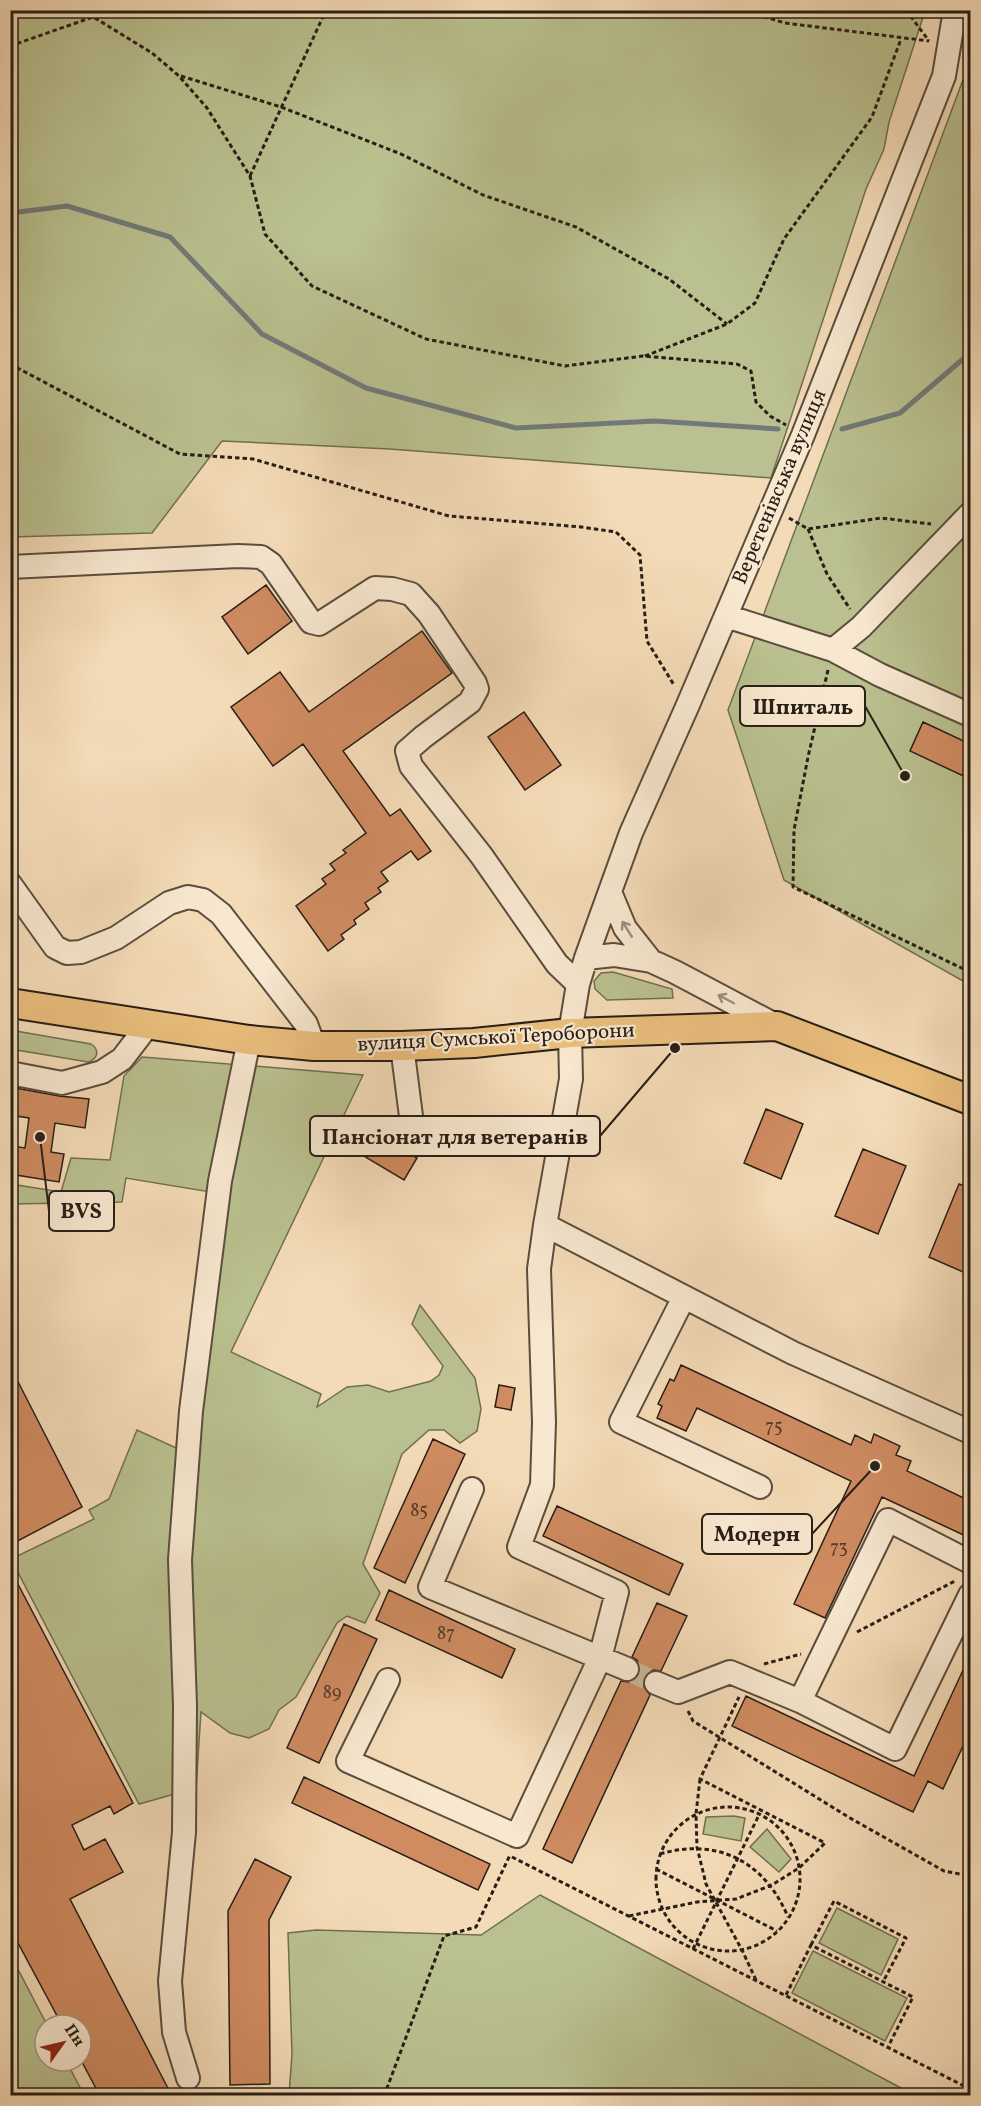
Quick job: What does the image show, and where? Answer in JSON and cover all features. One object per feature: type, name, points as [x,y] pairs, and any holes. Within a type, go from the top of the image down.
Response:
[{"type":"main road","name":"вулиця Сумської Тероборони","points":[[10,1003],[249,1040],[314,1046],[474,1043],[570,1033],[777,1026],[970,1100]]},
{"type":"street","name":"Веретенівська вулиця","points":[[600,1658],[616,1592],[519,1547],[542,1485],[544,1422],[539,1269],[571,1079],[570,1033],[578,984],[631,833],[803,435],[944,76],[939,41],[955,10]]},
{"type":"street","points":[[939,41],[970,20]]},
{"type":"street","points":[[833,650],[861,627],[967,525]]},
{"type":"street","points":[[10,567],[238,556],[261,557],[271,564],[311,622],[319,624],[375,588],[392,589],[411,594],[429,614],[477,689],[470,702],[407,751],[411,766],[481,855],[557,964],[578,984]]},
{"type":"street","points":[[726,616],[833,650],[880,675],[970,715]]},
{"type":"street","points":[[10,884],[56,947],[67,952],[81,952],[116,938],[169,903],[188,897],[203,900],[221,914],[306,1024],[314,1046]]},
{"type":"street","points":[[610,892],[625,928],[651,961]]},
{"type":"street","points":[[586,958],[614,955],[651,961],[777,1026]]},
{"type":"street","points":[[10,1073],[62,1083],[102,1072],[122,1059],[148,1025]]},
{"type":"street","points":[[188,2078],[174,2032],[170,1981],[184,1832],[185,1706],[180,1560],[191,1411],[220,1181],[249,1040]]},
{"type":"street","points":[[402,1046],[412,1124]]},
{"type":"street","points":[[545,1225],[793,1353],[970,1432]]},
{"type":"street","points":[[684,1297],[621,1422],[760,1487]]},
{"type":"street","points":[[472,1489],[430,1587],[627,1669]]},
{"type":"street","points":[[800,1701],[888,1520],[970,1562]]},
{"type":"street","points":[[656,1683],[678,1692],[730,1672],[800,1701],[895,1749],[970,1595]]},
{"type":"street","points":[[388,1680],[348,1761],[514,1846],[600,1658]]},
{"type":"path","points":[[82,10],[152,53],[179,76],[207,108],[250,176],[265,234],[312,286],[426,339],[565,366],[643,356],[737,364],[751,371],[756,402],[770,416],[803,435]]},
{"type":"path","points":[[250,176],[326,10]]},
{"type":"path","points":[[742,10],[784,23],[901,39],[939,41]]},
{"type":"path","points":[[906,10],[939,41],[944,76]]},
{"type":"path","points":[[10,46],[93,17]]},
{"type":"path","points":[[643,356],[727,324],[755,303],[784,239],[872,117],[901,39]]},
{"type":"path","points":[[179,76],[281,107],[401,154],[483,195],[576,227],[669,279],[727,324]]},
{"type":"path","points":[[10,364],[180,454],[253,459],[449,516],[581,526],[616,532],[639,555],[647,641],[687,707]]},
{"type":"path","points":[[772,507],[808,529],[827,574],[861,627]]},
{"type":"path","points":[[808,529],[881,518],[967,525]]},
{"type":"path","points":[[833,650],[794,830],[793,887],[970,972]]},
{"type":"path","points":[[748,1680],[700,1779],[696,1814],[697,1847],[706,1884],[756,1981]]},
{"type":"path","points":[[678,1692],[693,1721],[720,1739],[850,1818],[944,1871],[970,1876]]},
{"type":"path","points":[[629,1916],[697,1902],[736,1899],[771,1885],[799,1868],[825,1842],[760,1812],[700,1779]]},
{"type":"path","points":[[734,1807],[760,1812],[782,1831],[793,1848],[799,1868],[798,1894],[789,1918],[777,1932],[761,1943],[742,1950],[718,1951],[696,1944],[676,1929],[662,1909],[657,1896],[656,1869],[660,1854],[674,1830],[696,1814],[708,1809],[734,1807]]},
{"type":"path","points":[[693,1949],[760,1812]]},
{"type":"path","points":[[384,2096],[444,1936],[476,1927],[514,1846],[629,1916],[970,2089]]},
{"type":"path","points":[[660,1854],[678,1848],[697,1847],[738,1858],[771,1885],[782,1900],[789,1918]]},
{"type":"path","points":[[656,1869],[777,1932]]},
{"type":"path","points":[[786,1996],[834,1901],[906,1938],[883,1982]]},
{"type":"path","points":[[811,1945],[913,1997],[888,2047]]},
{"type":"green space","points":[[10,11],[925,11],[889,122],[884,149],[866,189],[771,478],[390,449],[222,441],[152,533],[11,537]]},
{"type":"green space","points":[[970,61],[970,985],[784,880],[728,710]]},
{"type":"green space","points":[[613,972],[672,989],[673,998],[607,1000],[595,989],[594,981],[601,973]]},
{"type":"green space","points":[[10,1030],[91,1044],[97,1054],[88,1062],[11,1049]]},
{"type":"green space","points":[[142,1057],[363,1075],[231,1352],[321,1394],[317,1407],[347,1387],[368,1385],[389,1392],[431,1381],[439,1375],[443,1366],[412,1324],[420,1305],[475,1378],[481,1409],[477,1431],[460,1443],[444,1430],[429,1430],[402,1454],[363,1564],[380,1593],[365,1623],[347,1616],[337,1623],[296,1697],[279,1710],[269,1729],[249,1738],[230,1733],[201,1712],[196,1788],[139,1804],[11,1559],[94,1519],[89,1510],[109,1499],[137,1430],[176,1448],[211,1192],[126,1178],[122,1202],[11,1204],[10,1184],[61,1192],[71,1158],[110,1160],[124,1076]]},
{"type":"green space","points":[[706,1817],[745,1818],[741,1841],[703,1834]]},
{"type":"green space","points":[[767,1829],[791,1859],[779,1872],[750,1847]]},
{"type":"green space","points":[[540,1895],[914,2095],[289,2095],[292,2054],[288,1933],[316,1930],[481,1935]]},
{"type":"green space","points":[[837,1908],[898,1939],[881,1975],[819,1943]]},
{"type":"green space","points":[[813,1951],[907,1998],[885,2041],[792,1993]]},
{"type":"green space","points":[[10,1954],[41,2013],[33,2013],[33,2073],[72,2073],[84,2095],[11,2095]]},
{"type":"building","points":[[266,585],[292,621],[248,654],[222,617]]},
{"type":"building","points":[[422,631],[452,673],[343,751],[390,816],[400,809],[431,851],[418,860],[411,851],[381,872],[388,881],[378,888],[381,892],[365,903],[369,909],[354,920],[356,924],[341,935],[344,939],[328,951],[296,906],[326,884],[322,879],[335,870],[330,864],[346,853],[343,850],[366,833],[303,744],[273,766],[231,707],[280,672],[309,712]]},
{"type":"building","points":[[524,712],[561,765],[525,790],[488,737]]},
{"type":"building","points":[[923,722],[970,744],[970,779],[910,751]]},
{"type":"building","points":[[10,1087],[89,1099],[85,1128],[55,1123],[51,1152],[64,1154],[59,1182],[10,1174],[13,1146],[25,1148],[29,1118],[10,1115]]},
{"type":"building","points":[[766,1109],[803,1124],[781,1179],[744,1163]]},
{"type":"building","points":[[360,1124],[417,1158],[404,1180],[347,1146]]},
{"type":"building","points":[[863,1149],[906,1166],[878,1234],[835,1216]]},
{"type":"building","points":[[959,1184],[970,1188],[970,1275],[929,1257]]},
{"type":"building","points":[[681,1365],[851,1445],[855,1435],[871,1443],[874,1434],[900,1446],[896,1455],[911,1461],[907,1471],[970,1501],[970,1538],[882,1497],[825,1618],[794,1604],[851,1481],[697,1408],[686,1431],[657,1418],[662,1406],[658,1404],[670,1379],[674,1381]]},
{"type":"building","points":[[10,1366],[82,1507],[10,1545]]},
{"type":"building","points":[[499,1385],[515,1388],[511,1410],[495,1407]]},
{"type":"building","points":[[433,1439],[465,1454],[405,1583],[374,1568]]},
{"type":"building","points":[[557,1506],[683,1564],[669,1595],[543,1536]]},
{"type":"building","points":[[10,1569],[133,1803],[114,1814],[110,1806],[72,1825],[84,1850],[105,1839],[123,1872],[70,1899],[172,2096],[100,2096],[88,2073],[93,2073],[93,2013],[56,2013],[10,1928]]},
{"type":"building","points":[[389,1590],[515,1649],[502,1678],[376,1620]]},
{"type":"building","points":[[657,1603],[687,1616],[661,1671],[654,1670],[644,1677],[643,1685],[650,1695],[572,1863],[543,1849],[621,1681],[635,1680],[639,1675],[640,1667],[637,1660],[632,1657]]},
{"type":"building","points":[[344,1624],[377,1639],[319,1763],[287,1748]]},
{"type":"building","points":[[970,1655],[970,1731],[943,1789],[928,1781],[913,1812],[732,1726],[746,1696],[914,1776]]},
{"type":"building","points":[[304,1777],[490,1864],[478,1890],[292,1803]]},
{"type":"building","points":[[255,1859],[291,1877],[269,1920],[270,2084],[230,2085],[228,1911]]},
{"type":"waterway","points":[[10,213],[67,206],[170,237],[262,334],[366,388],[516,428],[655,421],[778,429]]},
{"type":"waterway","points":[[842,429],[900,413],[970,353]]},
{"type":"tunnel","points":[[627,1669],[656,1683]]},
{"type":"place","name":"Шпиталь","points":[[905,776]]},
{"type":"place","name":"Пансіонат для ветеранів","points":[[675,1048]]},
{"type":"place","name":"BVS","points":[[40,1137]]},
{"type":"place","name":"Модерн","points":[[875,1466]]}]
